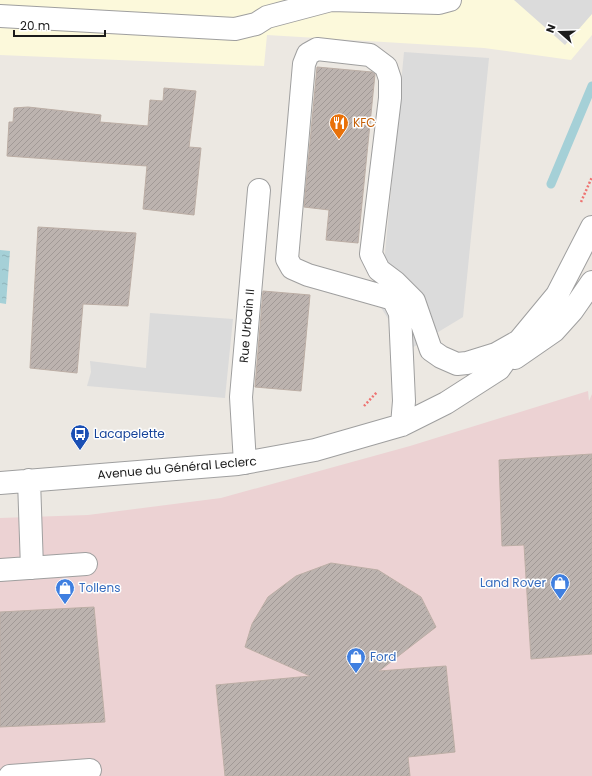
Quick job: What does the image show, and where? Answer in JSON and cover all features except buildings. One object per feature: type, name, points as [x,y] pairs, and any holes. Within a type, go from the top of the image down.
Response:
[{"type":"street","points":[[0,16],[235,29],[256,24],[268,17],[331,0],[439,3],[450,0]]},
{"type":"street","points":[[407,307],[393,299],[308,275],[292,268],[287,259],[304,64],[308,54],[317,49],[370,55],[386,67],[390,79],[390,98],[371,254],[379,270],[395,282],[431,350],[438,356],[458,364],[489,357],[519,341]]},
{"type":"street","name":"Rue Urbain II","points":[[245,463],[241,397],[259,190]]},
{"type":"street","name":"Avenue du Général Leclerc","points":[[0,483],[245,463],[314,450],[402,425],[446,403],[499,369],[519,341],[557,295],[592,227]]},
{"type":"street","points":[[499,369],[554,331],[572,311],[592,282]]},
{"type":"street","points":[[402,425],[407,307]]},
{"type":"street","points":[[29,480],[32,568]]},
{"type":"street","points":[[0,570],[86,564]]},
{"type":"street","points":[[10,776],[90,770]]},
{"type":"path","points":[[580,204],[592,177]]},
{"type":"path","points":[[361,409],[378,391],[403,376]]},
{"type":"shaded area","points":[[0,0],[592,0],[592,35],[571,60],[484,48],[267,35],[264,66],[0,55]]},
{"type":"shaded area","points":[[514,0],[592,0],[592,14],[565,45]]},
{"type":"shaded area","points":[[404,52],[489,58],[463,317],[397,357],[392,325],[380,306]]},
{"type":"shaded area","points":[[150,313],[233,319],[225,398],[87,386],[91,372],[90,361],[146,368]]},
{"type":"shaded area","points":[[588,391],[589,401],[592,394],[592,776],[0,776],[0,518],[88,515],[221,498],[410,446]]},
{"type":"water","points":[[0,250],[10,251],[6,304],[0,303]]},
{"type":"waterway","points":[[551,184],[592,86]]},
{"type":"place","name":"KFC","points":[[339,140]]},
{"type":"place","name":"Lacapelette","points":[[80,451]]},
{"type":"place","name":"Land Rover","points":[[560,600]]},
{"type":"place","name":"Tollens","points":[[65,605]]},
{"type":"place","name":"Ford","points":[[356,674]]}]
